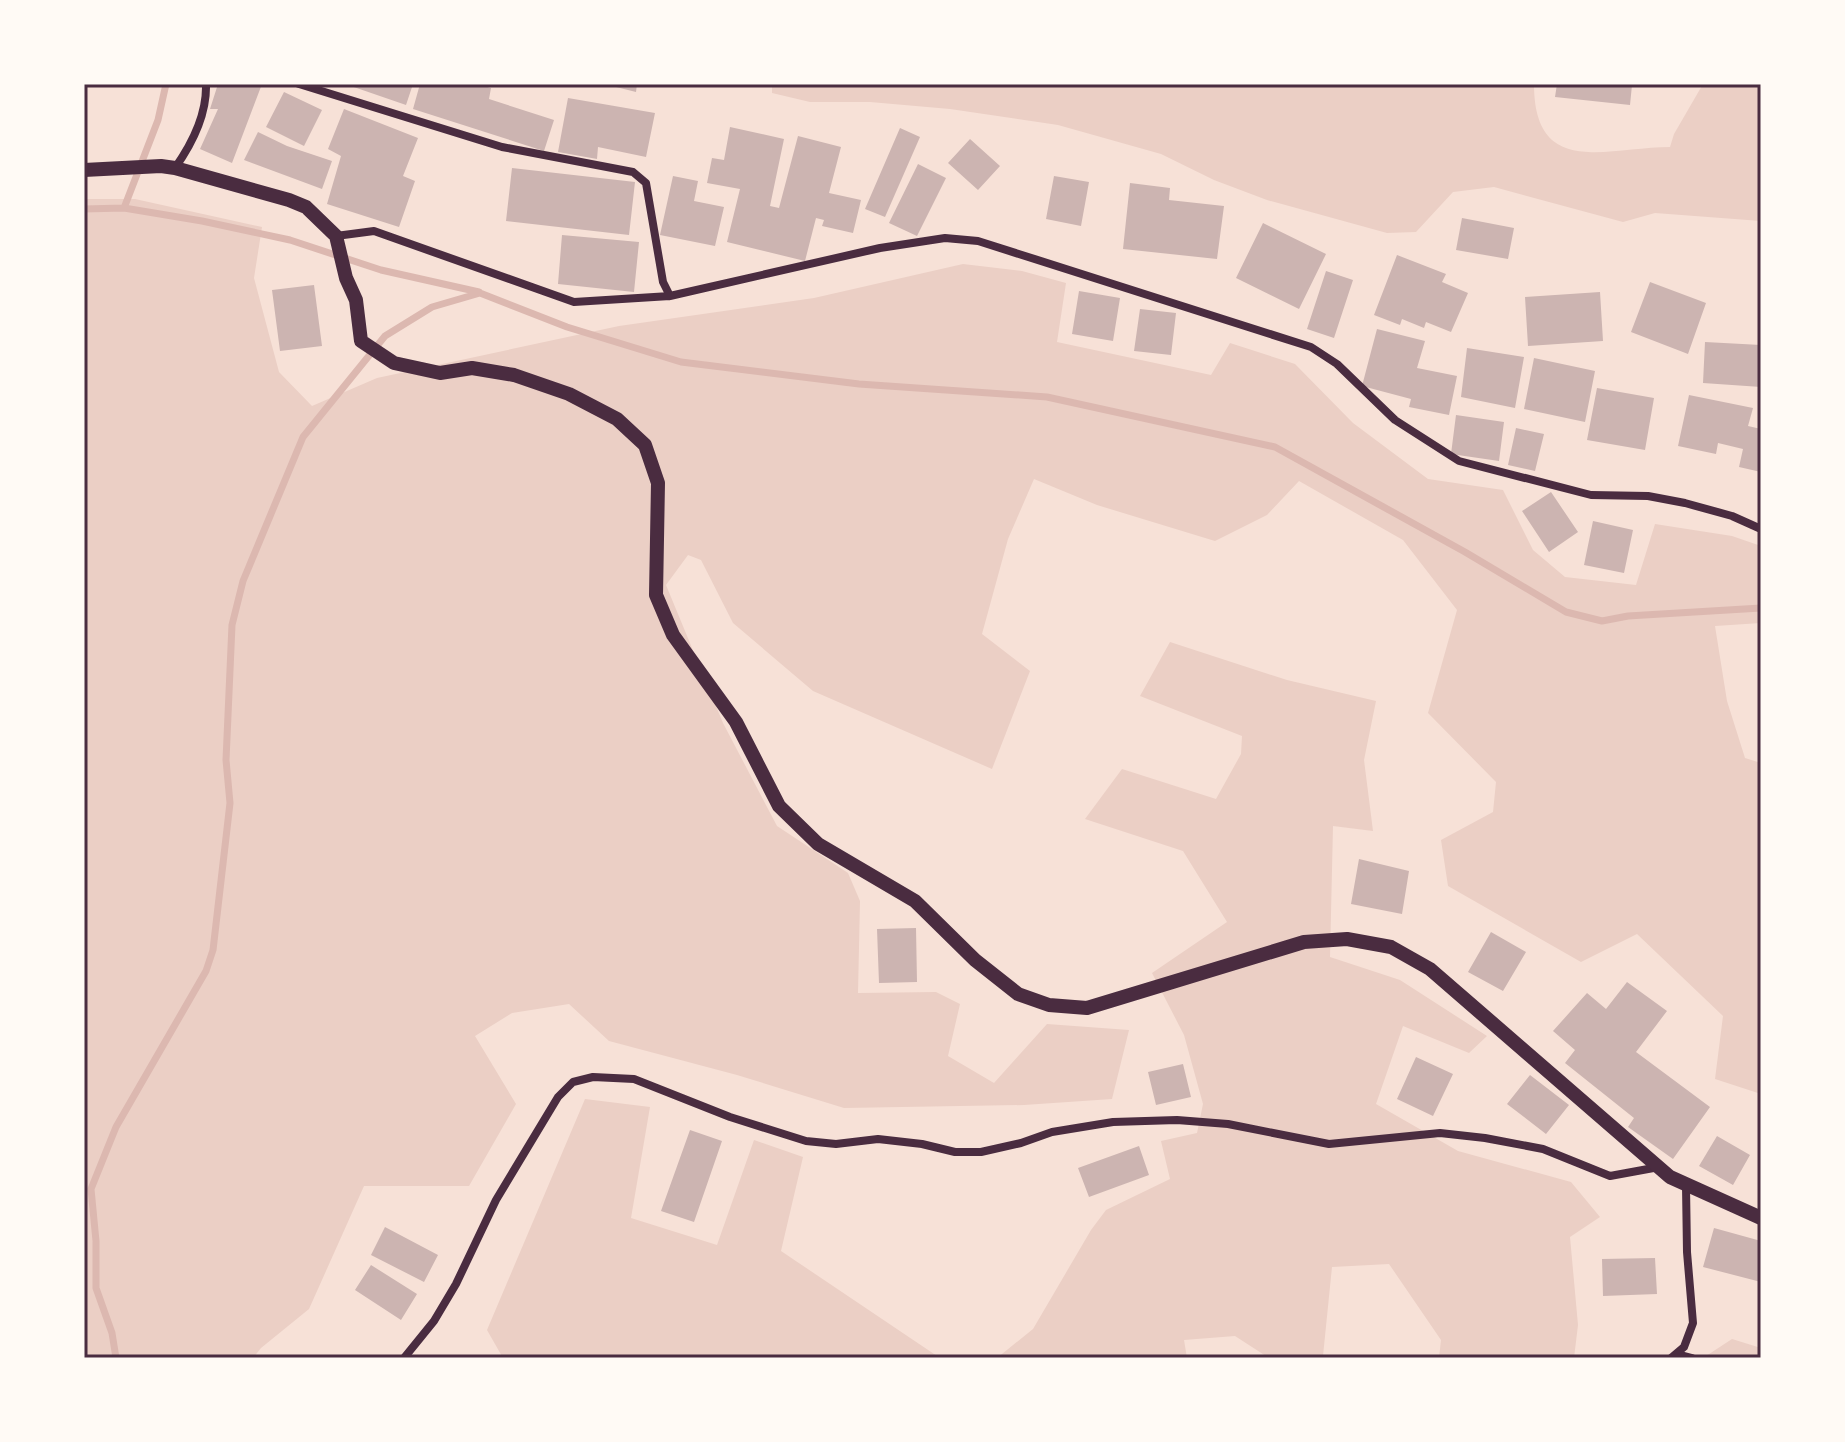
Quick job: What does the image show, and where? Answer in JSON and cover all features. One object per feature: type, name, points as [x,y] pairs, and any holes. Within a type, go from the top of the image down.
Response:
[{"type":"street","points":[[168,167],[187,151],[199,124],[206,84]]},
{"type":"street","points":[[299,84],[502,147],[633,172],[646,183],[663,282],[670,296]]},
{"type":"street","points":[[84,170],[168,167],[306,207],[336,236],[346,278],[356,300],[361,341],[394,363],[440,373],[472,368],[514,375],[569,394],[617,419],[645,445],[658,483],[656,595],[673,635],[736,722],[779,806],[818,844],[915,901],[975,960],[1018,994],[1049,1005],[1087,1008],[1304,942],[1347,939],[1391,947],[1430,969],[1659,1167],[1686,1186],[1761,1218]]},
{"type":"street","points":[[336,236],[374,231],[574,302],[670,296],[880,248],[945,238],[978,241],[1311,347],[1337,364],[1395,420],[1459,461],[1591,495],[1648,496],[1685,503],[1732,516],[1761,529]]},
{"type":"street","points":[[404,1358],[434,1321],[456,1284],[496,1200],[558,1097],[573,1082],[593,1077],[634,1079],[730,1117],[806,1141],[836,1144],[878,1139],[955,1152],[981,1152],[1064,1129],[1113,1122],[1177,1120],[1228,1124],[1329,1144],[1440,1133],[1485,1138],[1543,1149],[1610,1176],[1659,1167]]},
{"type":"street","points":[[1674,1356],[1684,1347],[1693,1323],[1686,1186]]},
{"type":"street","points":[[1674,1356],[1692,1358]]},
{"type":"shaded area","points":[[772,84],[1534,84],[1537,114],[1547,134],[1561,146],[1600,152],[1670,147],[1674,134],[1703,84],[1761,84],[1761,221],[1655,213],[1623,222],[1494,187],[1453,192],[1416,232],[1387,233],[1267,200],[1214,180],[1161,154],[1058,125],[950,109],[870,102],[810,102],[772,93]]},
{"type":"shaded area","points":[[84,199],[135,199],[262,227],[254,278],[279,372],[312,406],[377,378],[619,326],[814,298],[963,264],[1022,271],[1066,283],[1057,342],[1211,375],[1230,343],[1295,364],[1353,423],[1428,479],[1503,490],[1533,550],[1565,577],[1636,585],[1655,524],[1732,536],[1761,546],[1761,623],[1715,626],[1727,701],[1745,758],[1761,763],[1761,1094],[1715,1079],[1723,1016],[1637,934],[1581,962],[1448,886],[1441,840],[1493,812],[1496,782],[1428,713],[1457,610],[1403,540],[1299,481],[1267,515],[1215,541],[1097,505],[1034,479],[1008,539],[982,634],[1030,671],[992,769],[813,691],[733,623],[701,560],[688,555],[666,585],[723,723],[777,826],[848,873],[860,901],[858,993],[936,992],[960,1004],[948,1056],[994,1083],[1047,1024],[1129,1030],[1112,1099],[1024,1105],[844,1108],[609,1041],[569,1004],[512,1013],[475,1036],[516,1104],[469,1186],[364,1186],[309,1309],[253,1358],[84,1358]]},
{"type":"shaded area","points":[[1170,642],[1287,680],[1376,701],[1364,760],[1373,831],[1333,826],[1330,957],[1400,980],[1487,1036],[1469,1053],[1403,1026],[1376,1104],[1458,1151],[1571,1182],[1600,1217],[1570,1237],[1578,1325],[1574,1358],[1439,1358],[1441,1340],[1389,1264],[1332,1267],[1323,1356],[1269,1358],[1235,1336],[1184,1340],[1187,1358],[997,1358],[1033,1329],[1106,1210],[1170,1179],[1161,1141],[1197,1133],[1203,1104],[1184,1035],[1152,973],[1227,922],[1183,851],[1085,819],[1122,769],[1216,799],[1241,754],[1242,736],[1140,696]]},
{"type":"shaded area","points":[[585,1099],[650,1107],[631,1218],[717,1245],[754,1140],[803,1157],[781,1251],[940,1358],[503,1358],[487,1330]]},
{"type":"shaded area","points":[[1732,1339],[1761,1348],[1761,1358],[1703,1358]]},
{"type":"building","points":[[218,84],[262,84],[232,163],[200,149],[218,109],[210,109]]},
{"type":"building","points":[[345,84],[413,84],[406,105]]},
{"type":"building","points":[[420,84],[476,84],[491,88],[489,99],[554,120],[544,151],[413,109]]},
{"type":"building","points":[[604,84],[637,84],[636,92]]},
{"type":"building","points":[[1557,84],[1632,85],[1630,105],[1555,97]]},
{"type":"building","points":[[284,92],[322,110],[304,146],[266,127]]},
{"type":"building","points":[[568,98],[655,113],[646,157],[598,147],[597,159],[558,152]]},
{"type":"building","points":[[344,109],[418,138],[403,176],[415,181],[399,227],[327,204],[341,156],[328,149]]},
{"type":"building","points":[[730,127],[784,139],[770,206],[779,208],[798,136],[841,147],[829,193],[861,200],[853,233],[822,226],[824,220],[816,218],[805,261],[727,242],[740,189],[707,183],[712,158],[724,160]]},
{"type":"building","points":[[900,128],[920,137],[885,217],[865,209]]},
{"type":"building","points":[[258,132],[287,146],[332,161],[322,189],[244,160]]},
{"type":"building","points":[[970,139],[1000,166],[978,190],[948,163]]},
{"type":"building","points":[[918,164],[946,178],[917,236],[889,223]]},
{"type":"building","points":[[512,168],[635,182],[629,235],[506,221]]},
{"type":"building","points":[[673,176],[698,181],[694,201],[724,207],[715,246],[660,235]]},
{"type":"building","points":[[1054,176],[1089,182],[1081,226],[1046,219]]},
{"type":"building","points":[[1130,183],[1170,188],[1169,200],[1224,206],[1217,259],[1123,249]]},
{"type":"building","points":[[1462,218],[1514,228],[1508,259],[1456,250]]},
{"type":"building","points":[[1263,223],[1326,254],[1299,309],[1236,278]]},
{"type":"building","points":[[562,235],[639,242],[634,292],[558,284]]},
{"type":"building","points":[[1397,255],[1446,274],[1442,282],[1468,293],[1451,332],[1426,322],[1424,328],[1402,319],[1400,325],[1374,315]]},
{"type":"building","points":[[1326,271],[1353,280],[1334,338],[1307,329]]},
{"type":"building","points":[[1650,282],[1706,303],[1688,354],[1631,332]]},
{"type":"building","points":[[314,285],[322,346],[280,351],[272,290]]},
{"type":"building","points":[[1079,291],[1120,298],[1113,341],[1072,334]]},
{"type":"building","points":[[1600,292],[1603,341],[1528,346],[1525,297]]},
{"type":"building","points":[[1140,309],[1176,313],[1171,355],[1134,351]]},
{"type":"building","points":[[1377,329],[1425,341],[1417,368],[1457,376],[1449,415],[1409,407],[1411,399],[1362,386]]},
{"type":"building","points":[[1705,342],[1761,345],[1761,387],[1703,383]]},
{"type":"building","points":[[1467,348],[1524,357],[1515,408],[1461,397]]},
{"type":"building","points":[[1534,358],[1595,371],[1585,422],[1524,409]]},
{"type":"building","points":[[1597,388],[1654,398],[1645,450],[1587,440]]},
{"type":"building","points":[[1689,395],[1753,408],[1748,426],[1761,429],[1761,472],[1739,467],[1743,449],[1718,443],[1716,454],[1678,446]]},
{"type":"building","points":[[1456,415],[1504,422],[1499,461],[1451,454]]},
{"type":"building","points":[[1516,428],[1544,434],[1535,471],[1508,465]]},
{"type":"building","points":[[1551,492],[1578,532],[1549,552],[1522,511]]},
{"type":"building","points":[[1593,521],[1633,530],[1624,573],[1584,565]]},
{"type":"building","points":[[1359,859],[1409,871],[1402,914],[1351,904]]},
{"type":"building","points":[[916,928],[917,982],[879,983],[877,929]]},
{"type":"building","points":[[1491,932],[1526,952],[1503,991],[1468,972]]},
{"type":"building","points":[[1627,982],[1667,1011],[1636,1052],[1710,1107],[1673,1159],[1628,1127],[1634,1118],[1565,1063],[1575,1050],[1553,1031],[1587,993],[1606,1009]]},
{"type":"building","points":[[1416,1057],[1453,1074],[1433,1116],[1397,1099]]},
{"type":"building","points":[[1183,1064],[1191,1097],[1156,1105],[1148,1072]]},
{"type":"building","points":[[1530,1075],[1569,1105],[1546,1134],[1507,1104]]},
{"type":"building","points":[[690,1130],[722,1141],[694,1222],[661,1211]]},
{"type":"building","points":[[1717,1136],[1750,1155],[1733,1185],[1699,1166]]},
{"type":"building","points":[[1139,1146],[1149,1175],[1089,1197],[1078,1168]]},
{"type":"building","points":[[385,1227],[438,1255],[424,1282],[371,1255]]},
{"type":"building","points":[[1714,1228],[1761,1241],[1761,1282],[1703,1267]]},
{"type":"building","points":[[1655,1258],[1657,1294],[1603,1296],[1602,1259]]},
{"type":"building","points":[[371,1265],[417,1294],[401,1320],[355,1290]]},
{"type":"waterway","points":[[124,208],[158,120],[166,84]]},
{"type":"waterway","points":[[84,209],[124,208],[202,221],[290,240],[381,270],[479,292]]},
{"type":"waterway","points":[[116,1358],[112,1333],[96,1288],[91,1189],[116,1127],[206,971],[213,950],[230,803],[226,760],[232,625],[243,581],[303,437],[385,336],[432,307],[480,293],[567,327],[681,362],[859,384],[1047,397],[1275,447],[1566,612],[1602,621],[1628,616],[1761,608]]}]
